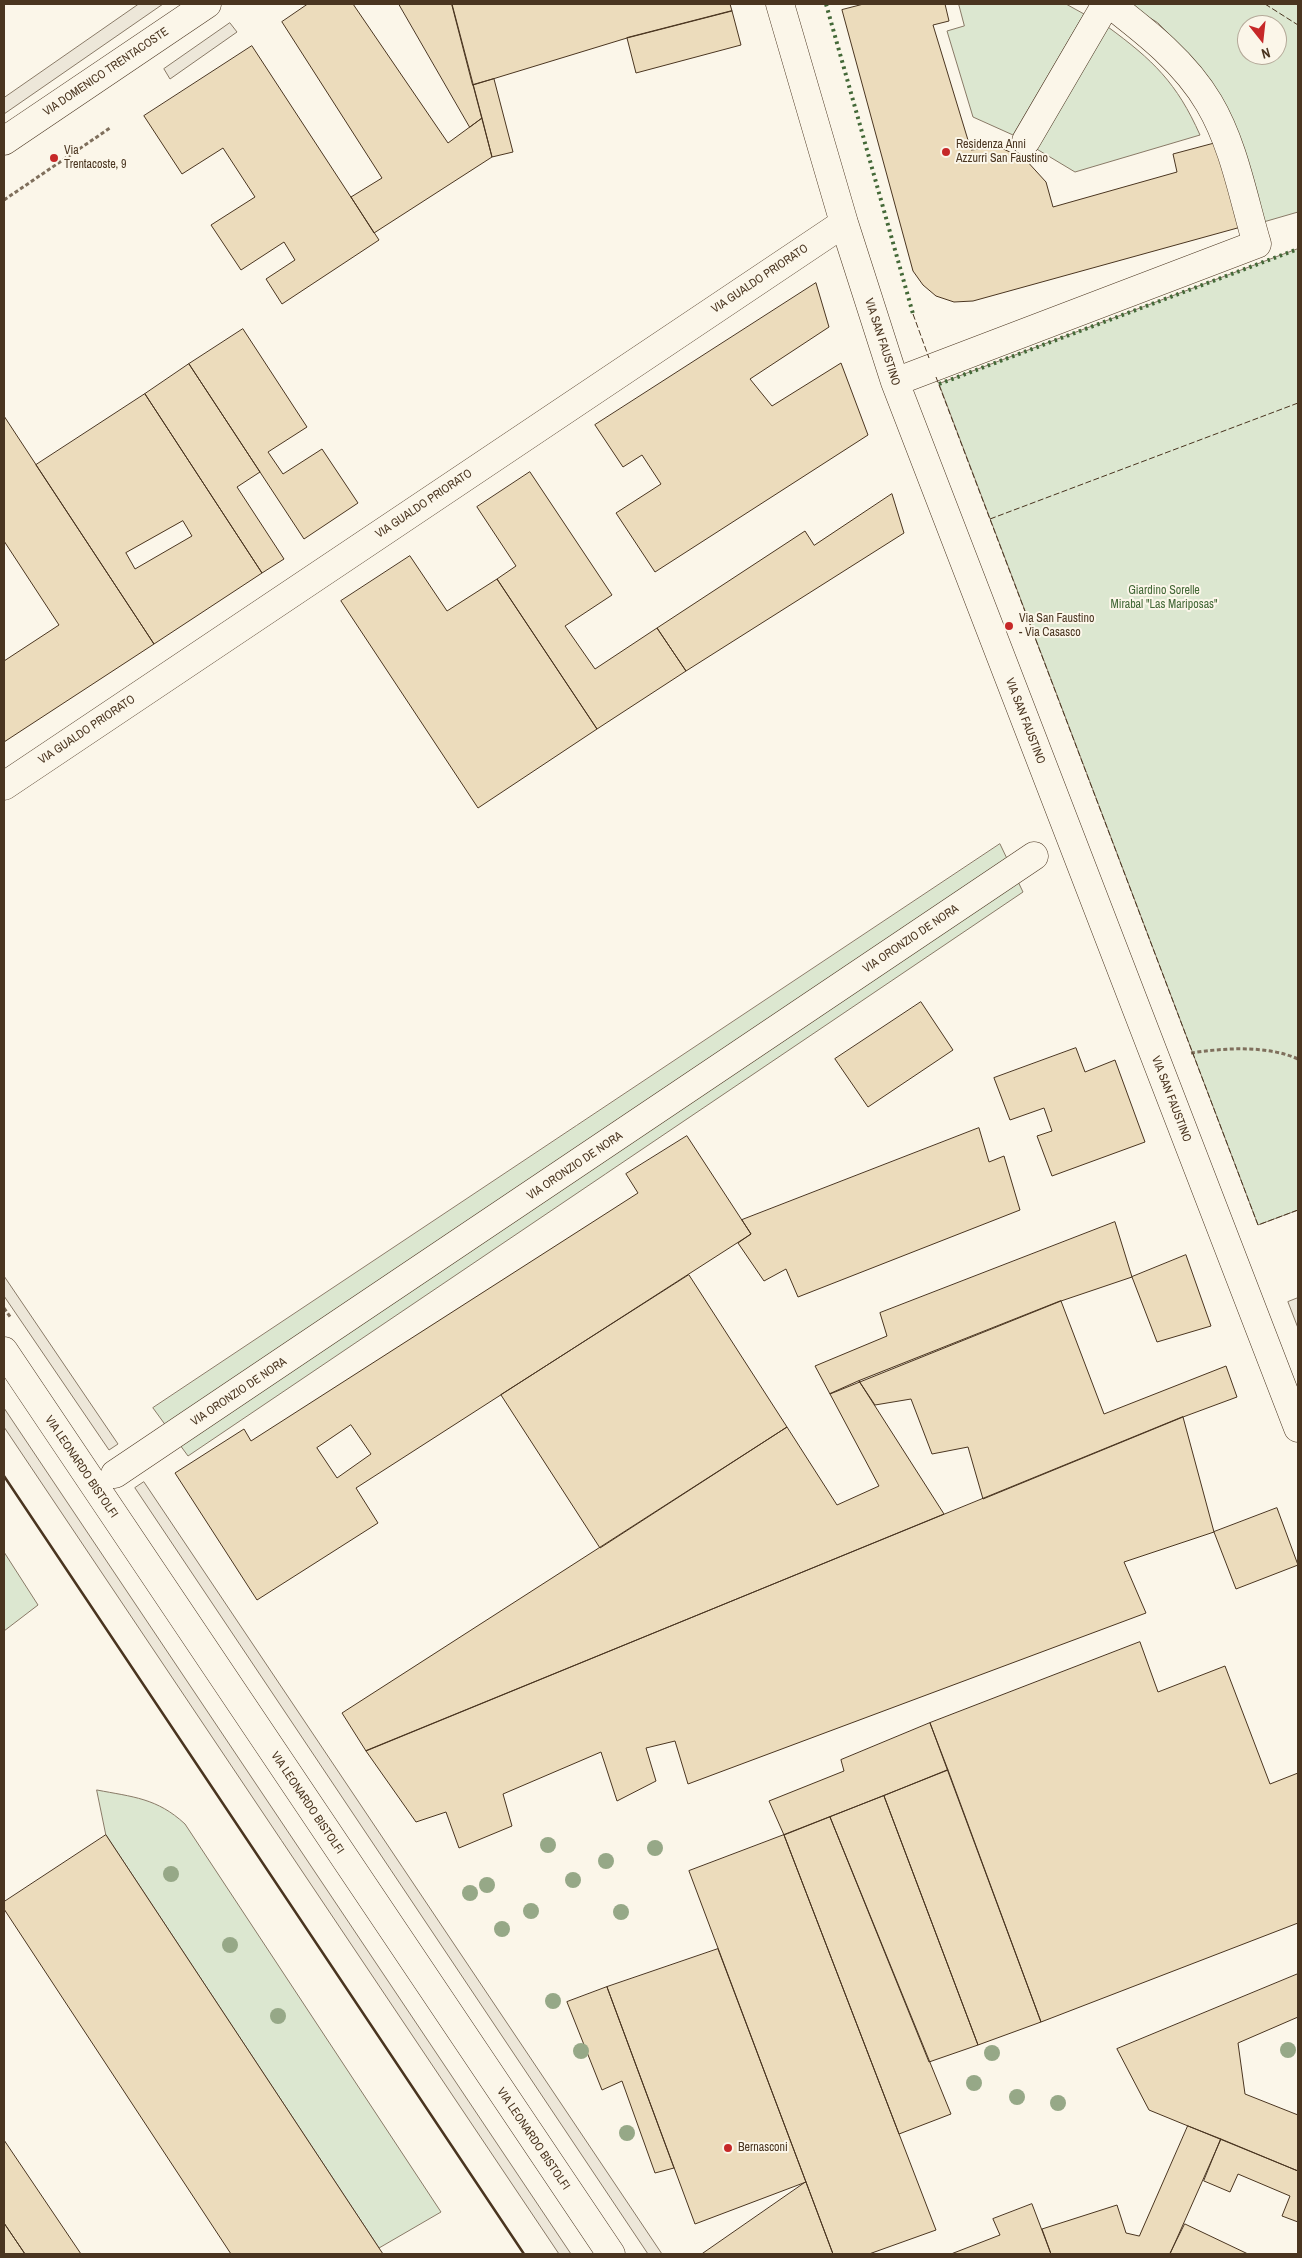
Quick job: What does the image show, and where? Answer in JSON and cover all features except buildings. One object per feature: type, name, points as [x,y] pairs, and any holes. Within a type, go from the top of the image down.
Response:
[{"type":"street","name":"VIA DOMENICO TRENTACOSTE","points":[[4,141],[208,4]]},
{"type":"street","name":"VIA SAN FAUSTINO","points":[[782,4],[844,223],[895,382],[1298,1428]]},
{"type":"street","points":[[895,382],[1257,244],[1228,144],[1209,103],[1184,68],[1148,34],[1108,4],[1026,141]]},
{"type":"street","name":"VIA GUALDO PRIORATO","points":[[4,786],[844,223]]},
{"type":"street","name":"VIA ORONZIO DE NORA","points":[[116,1474],[1034,856]]},
{"type":"street","name":"VIA LEONARDO BISTOLFI","points":[[4,1351],[611,2254]]},
{"type":"path","points":[[4,200],[110,128]]},
{"type":"path","points":[[1188,1054],[1230,1050],[1267,1050],[1298,1059]]},
{"type":"green space","points":[[959,4],[1066,4],[1084,14],[1013,135],[973,117],[947,31],[964,26]]},
{"type":"green space","points":[[1128,4],[1298,4],[1298,212],[1260,223],[1195,61],[1158,23]]},
{"type":"green space","points":[[1108,27],[1138,50],[1162,74],[1182,101],[1200,135],[1075,172],[1035,148]]},
{"type":"green space","name":"Giardino Sorelle Mirabal \"Las Mariposas\"","points":[[1298,249],[1298,1210],[1258,1225],[939,384]]},
{"type":"green space","points":[[1000,844],[1023,892],[188,1456],[153,1408]]},
{"type":"green space","points":[[4,1552],[38,1605],[4,1631]]},
{"type":"green space","points":[[97,1790],[144,1800],[175,1815],[185,1824],[441,2212],[379,2248],[106,1835]]},
{"type":"shaded area","points":[[139,4],[163,4],[4,114],[4,98]]},
{"type":"shaded area","points":[[230,23],[237,32],[170,79],[164,69]]},
{"type":"shaded area","points":[[4,1276],[118,1444],[109,1450],[4,1296]]},
{"type":"shaded area","points":[[1298,1298],[1298,1328],[1288,1302]]},
{"type":"shaded area","points":[[4,1408],[571,2254],[559,2254],[4,1427]]},
{"type":"shaded area","points":[[144,1482],[662,2254],[648,2254],[135,1488]]},
{"type":"hedge","points":[[826,4],[913,314]]},
{"type":"hedge","points":[[939,384],[1298,249]]},
{"type":"fence","points":[[1265,4],[1298,25]]},
{"type":"fence","points":[[913,314],[929,358]]},
{"type":"fence","points":[[936,377],[1258,1225],[1298,1210]]},
{"type":"fence","points":[[990,519],[1298,403]]},
{"type":"wall","points":[[4,1476],[524,2254]]},
{"type":"place","name":"Residenza Anni Azzurri San Faustino","points":[[946,152]]},
{"type":"place","name":"Via Trentacoste, 9","points":[[54,158]]},
{"type":"place","name":"Via San Faustino - Via Casasco","points":[[1009,626]]},
{"type":"place","name":"Bernasconi","points":[[728,2148]]}]
